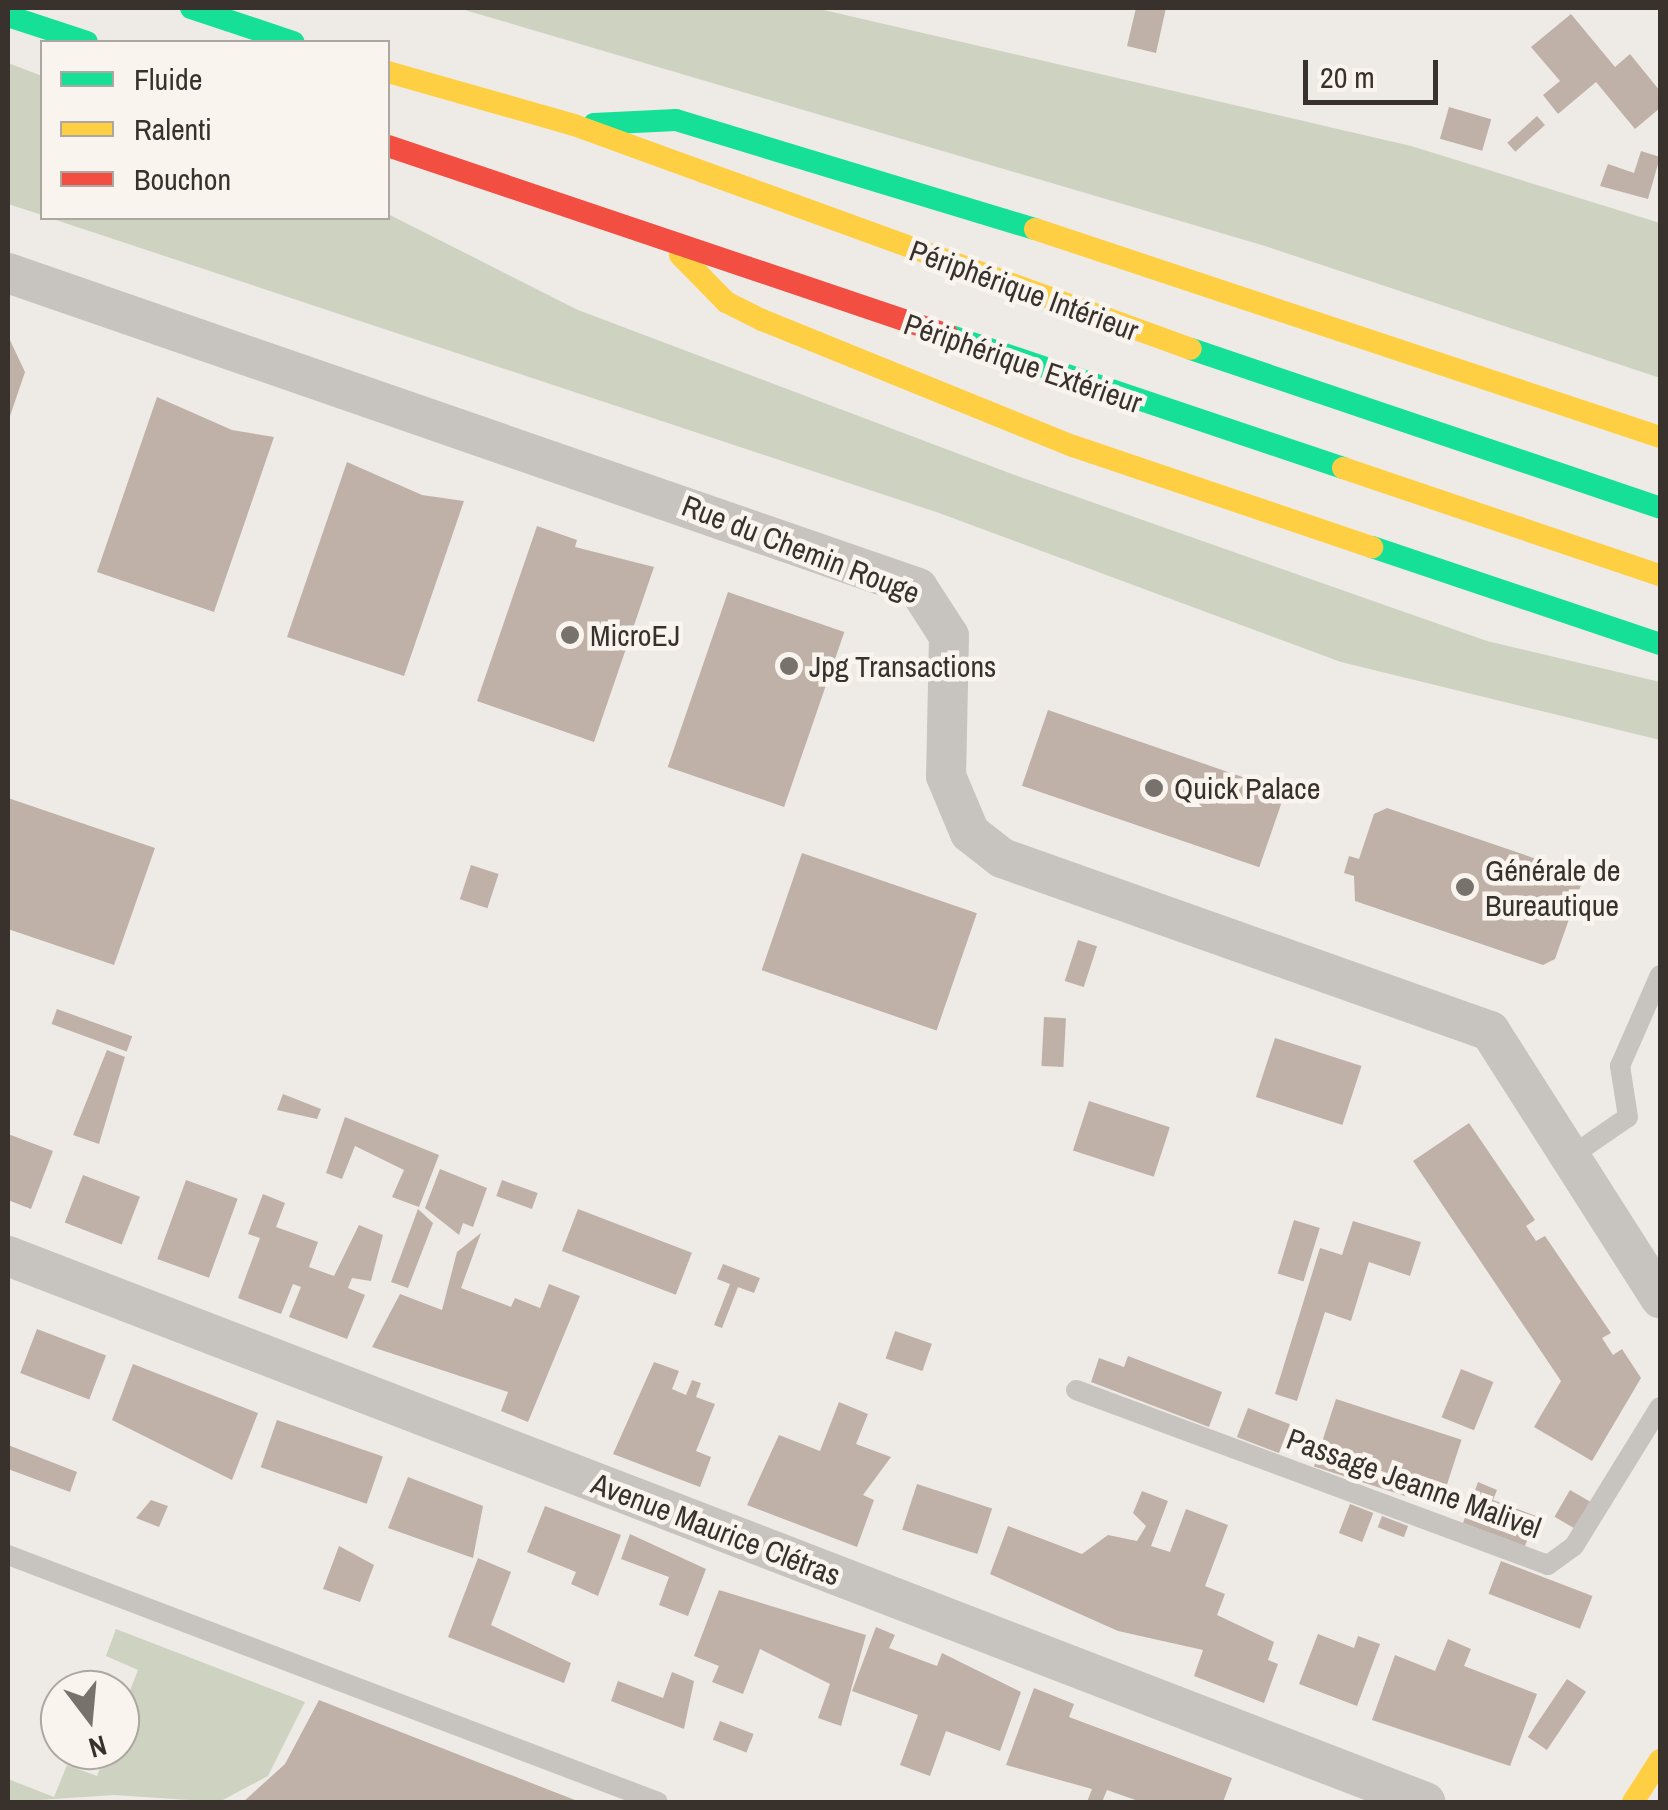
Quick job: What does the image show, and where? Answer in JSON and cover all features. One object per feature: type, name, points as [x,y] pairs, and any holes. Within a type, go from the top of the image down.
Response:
[{"type":"main road","points":[[192,8],[287,40]]},
{"type":"main road","points":[[8,16],[81,40]]},
{"type":"main road","name":"Périphérique Intérieur","points":[[390,73],[574,125],[1089,314],[1660,508]]},
{"type":"main road","points":[[574,125],[694,125],[1162,266],[1660,437]]},
{"type":"main road","name":"Périphérique Extérieur","points":[[390,147],[1660,575]]},
{"type":"main road","points":[[670,244],[726,302],[963,402],[1660,644]]},
{"type":"main road","points":[[1632,1802],[1660,1760]]},
{"type":"street","name":"Rue du Chemin Rouge","points":[[8,273],[918,588],[949,636],[946,776],[970,833],[1002,858],[1490,1032],[1660,1298]]},
{"type":"street","name":"Avenue Maurice Clétras","points":[[8,1256],[1425,1802]]},
{"type":"lane","points":[[1570,1157],[1628,1117],[1620,1066],[1660,974]]},
{"type":"lane","name":"Passage Jeanne Malivel","points":[[1076,1390],[1548,1564],[1574,1546],[1660,1407]]},
{"type":"lane","points":[[8,1555],[658,1802]]},
{"type":"green space","points":[[458,8],[815,8],[1411,146],[1660,223],[1660,378],[1265,246]]},
{"type":"green space","points":[[8,63],[40,75],[40,214],[8,204]]},
{"type":"green space","points":[[390,215],[578,310],[1012,474],[1487,641],[1660,682],[1660,740],[1341,662],[939,513],[56,220],[390,220]]},
{"type":"green space","points":[[116,1629],[305,1702],[268,1776],[219,1802],[114,1795],[8,1802],[8,1779],[54,1797],[65,1770],[97,1776],[99,1770],[140,1770],[140,1670],[106,1656]]},
{"type":"building","points":[[1136,8],[1166,8],[1156,53],[1127,46]]},
{"type":"building","points":[[1571,14],[1615,67],[1630,54],[1660,91],[1660,108],[1635,129],[1596,82],[1558,114],[1543,95],[1560,81],[1531,47]]},
{"type":"building","points":[[1449,107],[1491,119],[1482,151],[1440,139]]},
{"type":"building","points":[[1537,116],[1545,125],[1515,152],[1507,143]]},
{"type":"building","points":[[1641,151],[1660,157],[1648,199],[1600,186],[1608,164],[1634,173]]},
{"type":"building","points":[[8,336],[25,372],[8,422]]},
{"type":"building","points":[[157,397],[232,430],[274,437],[214,612],[97,572]]},
{"type":"building","points":[[347,462],[422,495],[464,501],[404,676],[287,637]]},
{"type":"building","points":[[537,526],[577,540],[575,547],[654,567],[594,742],[477,701]]},
{"type":"building","points":[[728,592],[844,632],[784,807],[668,767]]},
{"type":"building","name":"Quick Palace","points":[[1048,710],[1285,792],[1259,867],[1022,786]]},
{"type":"building","points":[[8,798],[155,848],[114,965],[8,929]]},
{"type":"building","name":"Générale de Bureautique","points":[[1387,808],[1575,872],[1581,885],[1555,959],[1543,965],[1355,901],[1354,876],[1344,873],[1349,856],[1359,859],[1374,814]]},
{"type":"building","points":[[802,853],[977,913],[937,1030],[762,970]]},
{"type":"building","points":[[471,865],[499,874],[487,908],[460,899]]},
{"type":"building","points":[[1078,940],[1097,946],[1084,987],[1065,981]]},
{"type":"building","points":[[57,1009],[132,1036],[127,1051],[52,1024]]},
{"type":"building","points":[[1044,1017],[1066,1018],[1063,1067],[1041,1066]]},
{"type":"building","points":[[1275,1038],[1362,1066],[1342,1125],[1256,1097]]},
{"type":"building","points":[[107,1050],[125,1057],[99,1144],[73,1135]]},
{"type":"building","points":[[283,1094],[321,1109],[317,1119],[277,1110]]},
{"type":"building","points":[[1089,1101],[1170,1127],[1154,1177],[1073,1150]]},
{"type":"building","points":[[345,1117],[439,1155],[419,1207],[392,1197],[404,1170],[355,1146],[342,1179],[326,1173]]},
{"type":"building","points":[[1469,1123],[1535,1220],[1526,1226],[1536,1241],[1545,1236],[1611,1333],[1602,1338],[1613,1355],[1622,1349],[1641,1378],[1592,1461],[1534,1427],[1561,1381],[1413,1161]]},
{"type":"building","points":[[8,1134],[53,1151],[31,1209],[8,1200]]},
{"type":"building","points":[[440,1169],[487,1188],[473,1227],[463,1223],[459,1235],[425,1208]]},
{"type":"building","points":[[83,1175],[140,1197],[122,1244],[65,1223]]},
{"type":"building","points":[[186,1180],[238,1199],[209,1278],[157,1259]]},
{"type":"building","points":[[502,1180],[538,1193],[532,1209],[496,1196]]},
{"type":"building","points":[[263,1194],[285,1203],[276,1227],[318,1242],[309,1267],[334,1276],[359,1225],[383,1235],[371,1281],[352,1278],[348,1288],[365,1295],[347,1339],[289,1317],[301,1287],[293,1284],[281,1314],[238,1298],[260,1238],[248,1234]]},
{"type":"building","points":[[418,1209],[433,1223],[408,1288],[391,1282]]},
{"type":"building","points":[[578,1209],[692,1253],[676,1295],[562,1251]]},
{"type":"building","points":[[1294,1220],[1320,1228],[1303,1281],[1278,1274]]},
{"type":"building","points":[[1353,1221],[1421,1242],[1410,1276],[1369,1262],[1351,1321],[1325,1312],[1297,1401],[1275,1394],[1320,1248],[1342,1255]]},
{"type":"building","points":[[481,1233],[461,1288],[511,1307],[515,1298],[540,1308],[549,1284],[580,1296],[528,1422],[501,1411],[508,1392],[372,1347],[400,1294],[442,1310],[457,1252]]},
{"type":"building","points":[[723,1264],[760,1278],[754,1293],[738,1287],[722,1328],[714,1325],[730,1284],[717,1279]]},
{"type":"building","points":[[37,1329],[106,1356],[89,1399],[20,1373]]},
{"type":"building","points":[[895,1331],[932,1344],[922,1371],[886,1358]]},
{"type":"building","points":[[1128,1356],[1222,1392],[1209,1427],[1091,1382],[1099,1358],[1124,1367]]},
{"type":"building","points":[[654,1362],[679,1371],[672,1389],[686,1395],[692,1380],[701,1383],[696,1397],[715,1404],[696,1451],[711,1457],[700,1487],[613,1454]]},
{"type":"building","points":[[133,1364],[258,1413],[232,1480],[112,1420]]},
{"type":"building","points":[[1461,1369],[1493,1382],[1474,1430],[1442,1417]]},
{"type":"building","points":[[1336,1399],[1462,1440],[1440,1507],[1314,1467]]},
{"type":"building","points":[[839,1402],[868,1414],[856,1444],[891,1457],[863,1495],[874,1500],[857,1547],[747,1505],[779,1435],[820,1451]]},
{"type":"building","points":[[1248,1408],[1290,1424],[1279,1453],[1237,1437]]},
{"type":"building","points":[[277,1420],[383,1456],[367,1504],[261,1467]]},
{"type":"building","points":[[8,1445],[77,1472],[70,1492],[8,1469]]},
{"type":"building","points":[[408,1477],[483,1506],[473,1558],[388,1528]]},
{"type":"building","points":[[1478,1482],[1497,1490],[1493,1500],[1536,1516],[1525,1546],[1463,1523]]},
{"type":"building","points":[[917,1484],[992,1508],[977,1554],[902,1530]]},
{"type":"building","points":[[1570,1490],[1591,1502],[1575,1529],[1554,1517]]},
{"type":"building","points":[[1142,1491],[1168,1501],[1151,1546],[1170,1552],[1186,1509],[1228,1525],[1205,1586],[1225,1594],[1217,1615],[1274,1642],[1268,1660],[1278,1664],[1264,1703],[1194,1676],[1203,1650],[1118,1631],[990,1574],[1008,1526],[1082,1554],[1108,1535],[1137,1541],[1146,1526],[1133,1513]]},
{"type":"building","points":[[151,1500],[168,1506],[159,1527],[136,1518]]},
{"type":"building","points":[[1350,1504],[1373,1513],[1362,1542],[1339,1533]]},
{"type":"building","points":[[545,1506],[621,1535],[598,1596],[571,1584],[576,1572],[527,1552]]},
{"type":"building","points":[[1382,1516],[1408,1526],[1404,1537],[1378,1527]]},
{"type":"building","points":[[630,1534],[706,1569],[688,1616],[659,1605],[669,1577],[621,1559]]},
{"type":"building","points":[[339,1546],[374,1565],[360,1602],[323,1589]]},
{"type":"building","points":[[478,1558],[511,1572],[491,1625],[571,1663],[564,1683],[448,1637]]},
{"type":"building","points":[[1501,1561],[1592,1596],[1580,1629],[1488,1594]]},
{"type":"building","points":[[719,1590],[866,1635],[841,1726],[818,1718],[830,1684],[760,1649],[743,1694],[712,1682],[719,1666],[694,1656]]},
{"type":"building","points":[[876,1627],[895,1635],[889,1648],[937,1666],[942,1653],[1021,1692],[1000,1751],[946,1731],[930,1776],[900,1765],[918,1715],[852,1691]]},
{"type":"building","points":[[1318,1634],[1354,1648],[1358,1636],[1380,1644],[1357,1706],[1299,1684]]},
{"type":"building","points":[[1448,1639],[1471,1649],[1464,1666],[1537,1694],[1510,1766],[1372,1720],[1395,1655],[1435,1671]]},
{"type":"building","points":[[672,1672],[694,1681],[684,1729],[611,1701],[618,1681],[663,1698]]},
{"type":"building","points":[[1567,1679],[1586,1692],[1547,1750],[1528,1737]]},
{"type":"building","points":[[1034,1688],[1074,1704],[1069,1717],[1232,1778],[1223,1802],[1141,1802],[1107,1790],[1102,1802],[1087,1802],[1092,1789],[1006,1765]]},
{"type":"building","points":[[319,1700],[580,1802],[243,1802],[285,1764]]},
{"type":"building","points":[[720,1721],[754,1734],[746,1753],[713,1740]]},
{"type":"traffic: fast","points":[[191,8],[287,40]]},
{"type":"traffic: fast","points":[[8,16],[81,40]]},
{"type":"traffic: fast","points":[[594,124],[676,120],[1035,229]]},
{"type":"traffic: fast","points":[[948,335],[1343,468]]},
{"type":"traffic: fast","points":[[1191,349],[1660,508]]},
{"type":"traffic: fast","points":[[1372,547],[1660,644]]},
{"type":"traffic: slow","points":[[390,73],[574,125],[1191,349]]},
{"type":"traffic: slow","points":[[1035,229],[1660,437]]},
{"type":"traffic: slow","points":[[680,255],[726,302],[762,320],[1073,446],[1372,547]]},
{"type":"traffic: slow","points":[[1343,468],[1660,575]]},
{"type":"traffic: slow","points":[[1633,1802],[1660,1760]]},
{"type":"traffic: jam","points":[[390,147],[948,335]]},
{"type":"place","name":"MicroEJ","points":[[570,635]]},
{"type":"place","name":"Jpg Transactions","points":[[789,666]]},
{"type":"place","name":"Quick Palace","points":[[1154,788]]},
{"type":"place","name":"Générale de Bureautique","points":[[1465,887]]}]
